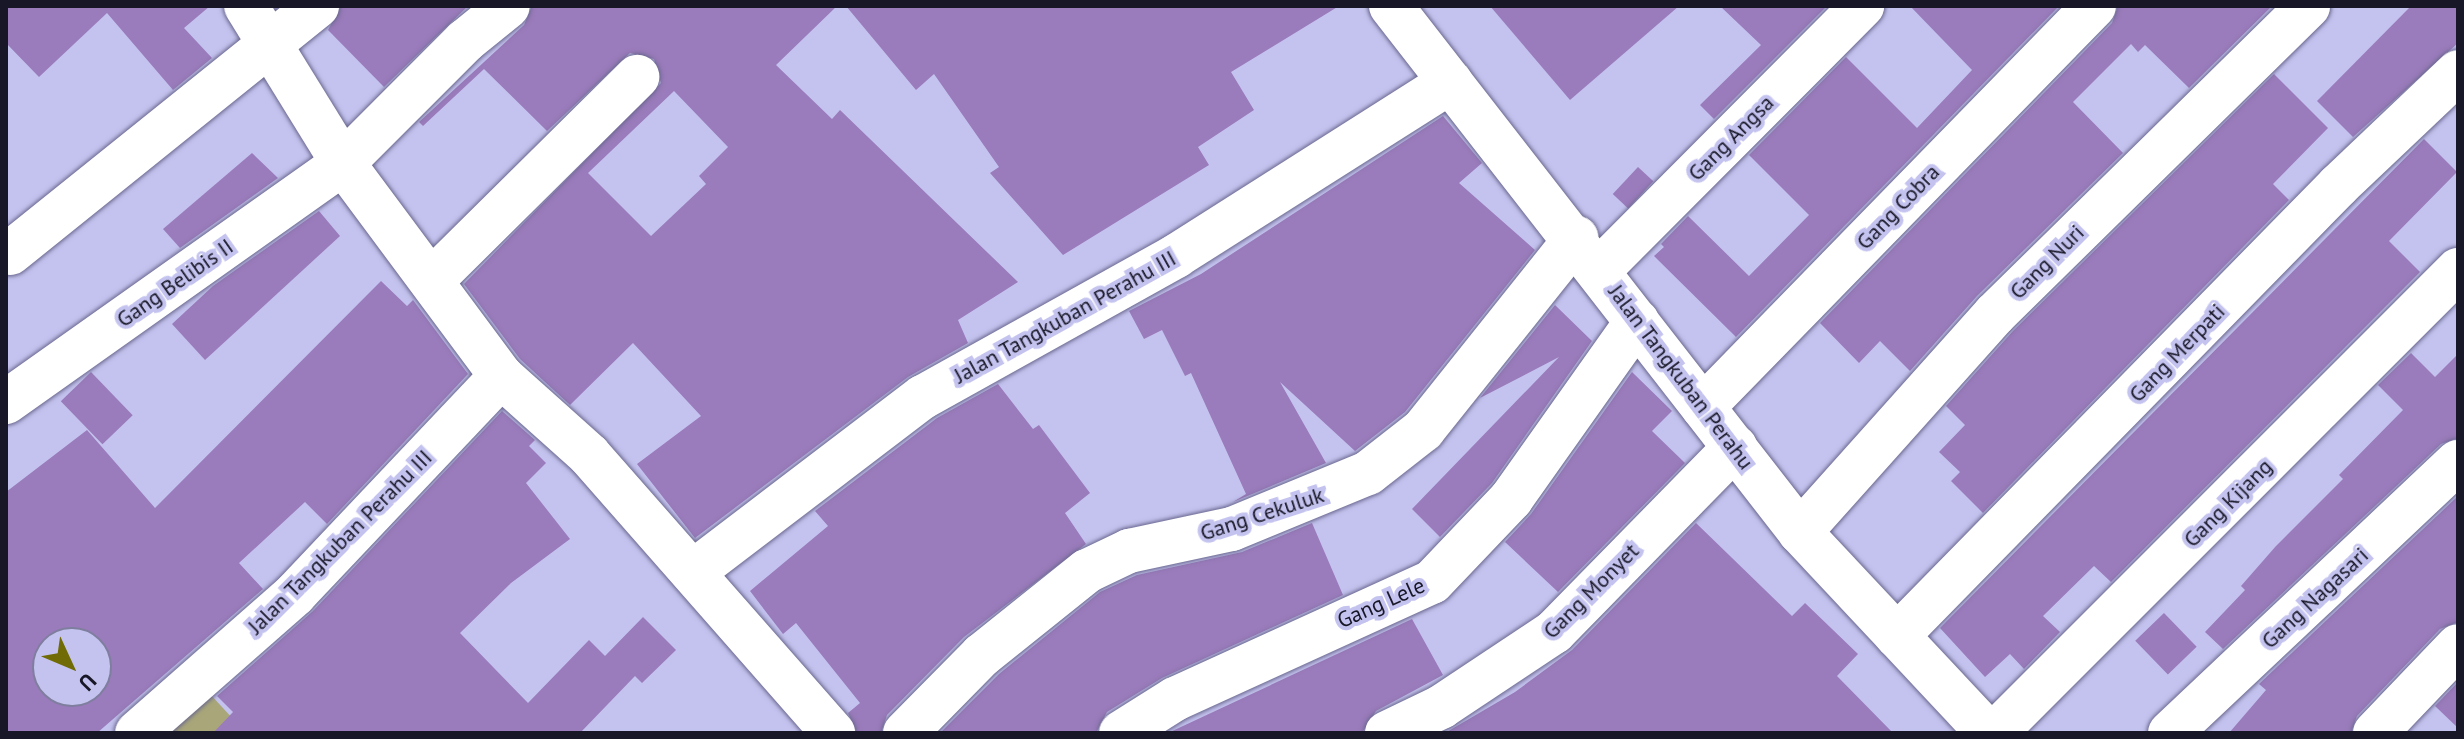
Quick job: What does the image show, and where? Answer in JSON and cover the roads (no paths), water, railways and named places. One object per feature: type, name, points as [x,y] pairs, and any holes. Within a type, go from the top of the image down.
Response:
[{"type":"street","points":[[246,6],[343,163],[501,376],[589,455],[833,733]]},
{"type":"street","points":[[10,253],[272,46],[317,6]]},
{"type":"street","name":"Gang Belibis II","points":[[6,402],[343,163],[508,6]]},
{"type":"street","name":"Jalan Tangkuban Perahu","points":[[1391,6],[1587,254],[1800,532],[1988,733]]},
{"type":"street","name":"Gang Angsa","points":[[1587,254],[1862,6]]},
{"type":"street","name":"Gang Cobra","points":[[1703,407],[2094,6]]},
{"type":"street","name":"Gang Nuri","points":[[1800,532],[1995,314],[2308,6]]},
{"type":"street","name":"Gang Merpati","points":[[1897,636],[2339,185],[2458,72]]},
{"type":"street","points":[[432,280],[637,77]]},
{"type":"street","name":"Jalan Tangkuban Perahu III","points":[[693,572],[923,397],[1176,256],[1450,82]]},
{"type":"street","name":"Gang Cekuluk","points":[[905,733],[982,655],[1087,571],[1129,551],[1232,529],[1368,473],[1423,430],[1587,254]]},
{"type":"street","name":"Gang Kijang","points":[[1995,733],[2458,270]]},
{"type":"street","name":"Gang Lele","points":[[1121,733],[1175,699],[1432,582],[1511,499],[1637,321]]},
{"type":"street","name":"Jalan Tangkuban Perahu III","points":[[137,733],[295,594],[501,376]]},
{"type":"street","name":"Gang Monyet","points":[[1387,733],[1441,707],[1554,632],[1735,447]]},
{"type":"street","name":"Gang Nagasari","points":[[2170,733],[2458,462]]},
{"type":"street","points":[[2375,733],[2458,646]]}]
